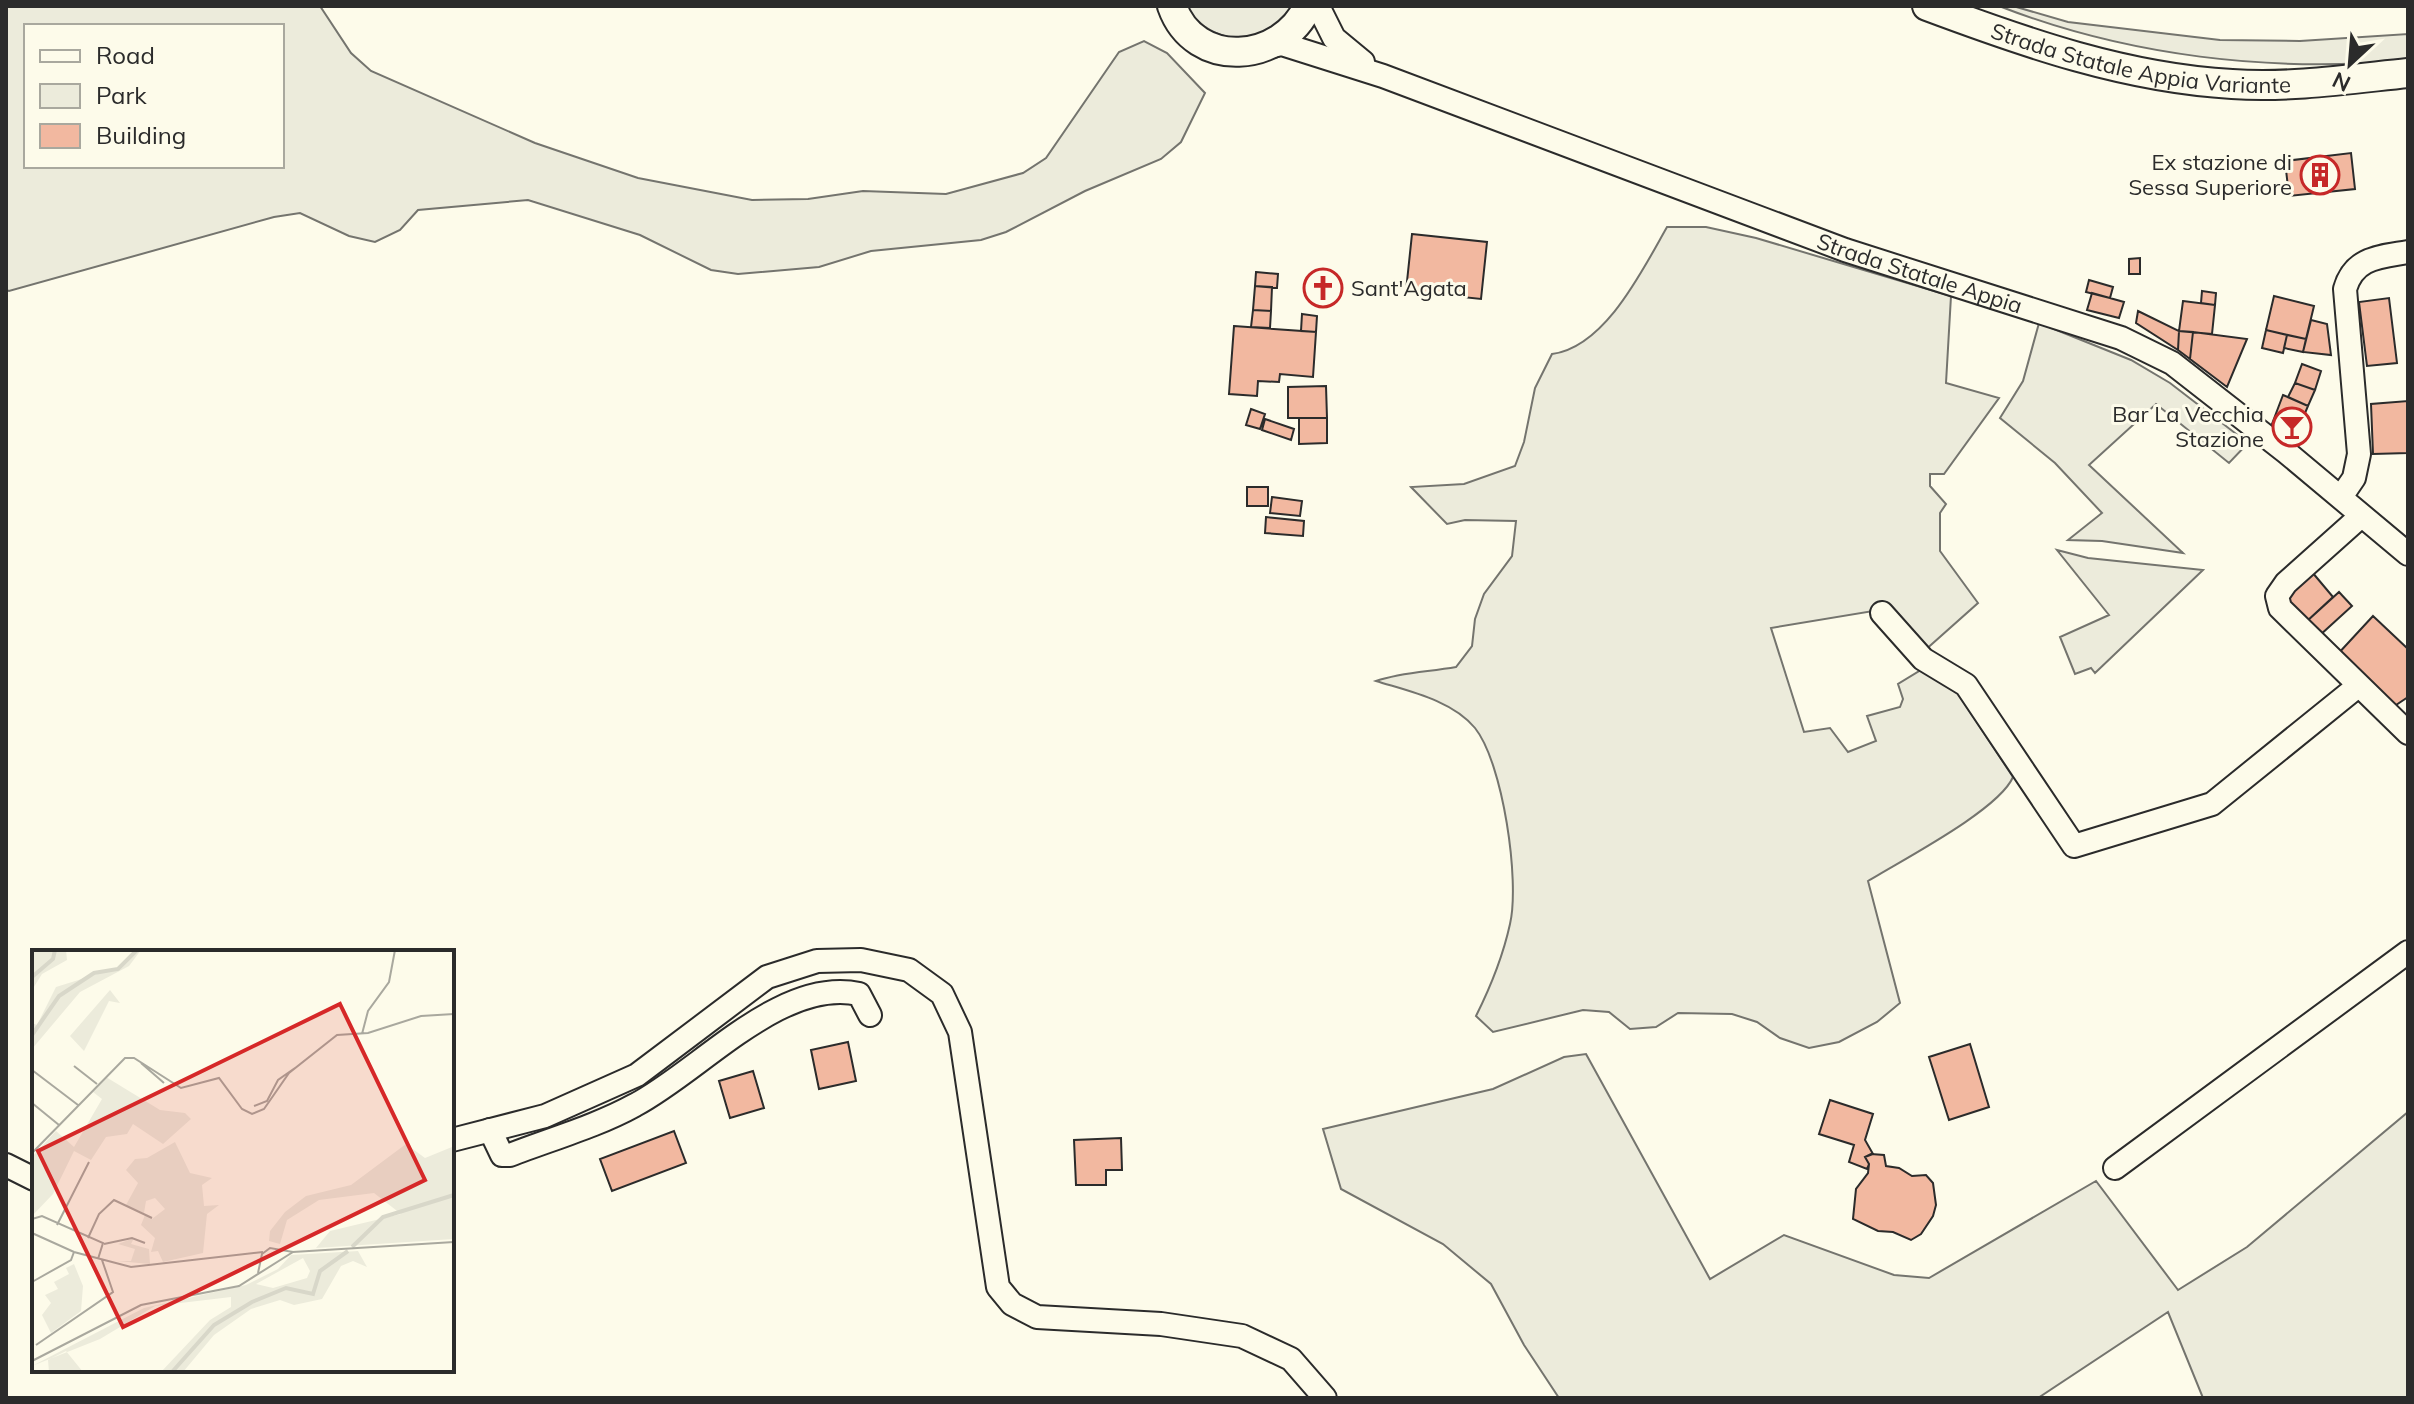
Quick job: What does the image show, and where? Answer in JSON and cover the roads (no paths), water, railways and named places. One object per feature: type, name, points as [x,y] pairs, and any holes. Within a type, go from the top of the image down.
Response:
[{"type":"main road","points":[[1272,46],[1299,24],[1308,6]]},
{"type":"main road","name":"Strada Statale Appia Variante","points":[[1927,6],[2100,64],[2180,79],[2289,85],[2408,73]]},
{"type":"main road","name":"Strada Statale Appia","points":[[1171,8],[1198,40],[1215,49],[1234,53],[1272,46]]},
{"type":"street","name":"Strada Statale Appia","points":[[1318,6],[1334,38],[1344,49],[1383,76]]},
{"type":"street","name":"Strada Statale Appia","points":[[1272,46],[1282,44],[1383,76],[1845,250],[2121,338],[2172,363],[2408,554]]},
{"type":"street","points":[[2341,497],[2354,478],[2359,454],[2345,289],[2352,272],[2364,262],[2408,252]]},
{"type":"street","points":[[2361,516],[2277,596],[2280,608],[2408,733]]},
{"type":"street","points":[[1882,613],[1923,659],[1966,685],[2074,846],[2212,804],[2358,686]]},
{"type":"street","points":[[2115,1168],[2408,952]]},
{"type":"street","points":[[454,1139],[545,1116],[637,1075],[767,977],[817,961],[861,960],[909,970],[942,994],[960,1032],[998,1287],[1012,1304],[1037,1317],[1161,1324],[1242,1336],[1291,1359],[1325,1398]]},
{"type":"street","points":[[490,1130],[502,1155],[510,1155],[635,1105],[776,1008],[842,990],[859,994],[870,1015]]},
{"type":"street","points":[[6,1165],[32,1178]]},
{"type":"place","name":"Ex stazione di Sessa Superiore","points":[[2320,175]]},
{"type":"place","name":"Sant'Agata","points":[[1323,288]]},
{"type":"place","name":"Bar La Vecchia Stazione","points":[[2292,427]]}]
